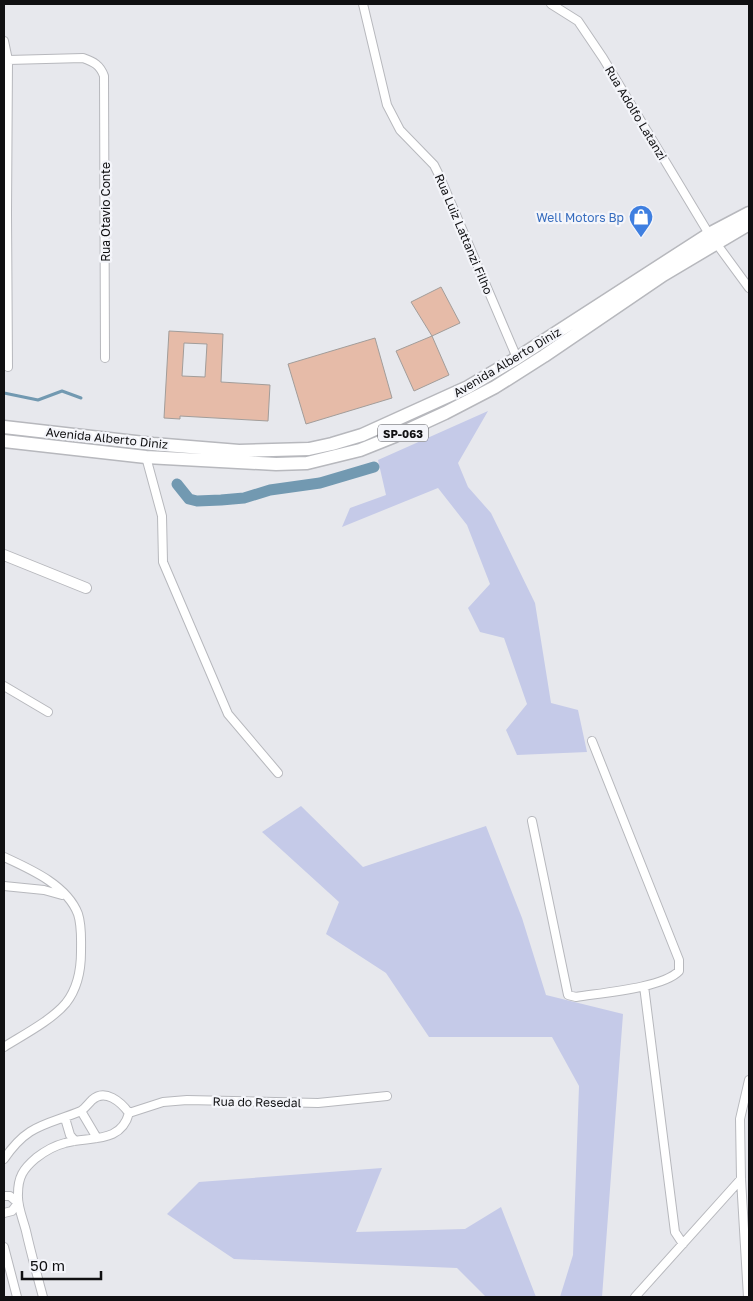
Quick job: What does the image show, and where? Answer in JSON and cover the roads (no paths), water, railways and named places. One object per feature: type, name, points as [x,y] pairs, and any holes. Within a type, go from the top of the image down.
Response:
[{"type":"main road","name":"Avenida Alberto Diniz","points":[[4,441],[146,457],[276,464],[307,462],[360,450],[445,413],[495,386],[544,356],[663,275],[749,213]]},
{"type":"main road","name":"Avenida Alberto Diniz","points":[[4,427],[153,444],[239,451],[308,449],[332,444],[362,435],[468,387],[713,238],[749,224]]},
{"type":"street","name":"Rua Luiz Lattanzi Filho","points":[[363,4],[387,105],[400,130],[434,165],[517,358]]},
{"type":"street","name":"Rua Adolfo Latanzi","points":[[551,4],[578,21],[603,58],[713,238]]},
{"type":"street","points":[[4,41],[8,60],[5,213],[8,367]]},
{"type":"street","name":"Rua Otavio Conte","points":[[8,60],[83,58],[101,67],[104,76],[105,358]]},
{"type":"street","points":[[713,238],[749,288]]},
{"type":"street","name":"Avenida Alberto Diniz","points":[[146,457],[162,516],[163,562],[228,714],[278,772]]},
{"type":"street","points":[[4,555],[86,588]]},
{"type":"street","points":[[4,686],[48,712]]},
{"type":"street","points":[[532,821],[568,995],[576,997],[644,986],[676,974],[679,971],[679,960],[592,741]]},
{"type":"street","points":[[4,857],[46,879],[66,896],[78,914],[81,932],[81,960],[76,987],[65,1004],[49,1018],[4,1048]]},
{"type":"street","points":[[4,886],[44,890],[66,896]]},
{"type":"street","points":[[644,986],[675,1232],[683,1244]]},
{"type":"street","points":[[748,1297],[741,1179],[740,1119],[749,1080]]},
{"type":"street","points":[[4,1160],[16,1141],[31,1130],[84,1109],[92,1100],[101,1096],[111,1097],[121,1102],[129,1113],[127,1120],[114,1134],[48,1148],[31,1162],[20,1176],[18,1203],[43,1297]]},
{"type":"street","name":"Rua do Resedal","points":[[129,1113],[163,1102],[186,1100],[318,1103],[387,1096]]},
{"type":"street","points":[[84,1109],[101,1138]]},
{"type":"street","points":[[65,1118],[70,1135],[75,1141]]},
{"type":"street","points":[[635,1297],[741,1179]]},
{"type":"street","points":[[4,1196],[10,1196],[18,1203]]},
{"type":"street","points":[[4,1213],[12,1211],[18,1203]]},
{"type":"street","points":[[4,1247],[18,1297]]},
{"type":"waterway","points":[[4,393],[38,400],[62,391],[81,398]]},
{"type":"waterway","points":[[177,484],[189,499],[197,501],[221,500],[244,498],[270,490],[320,483],[374,467]]},
{"type":"place","name":"Well Motors Bp","points":[[641,238]]}]
